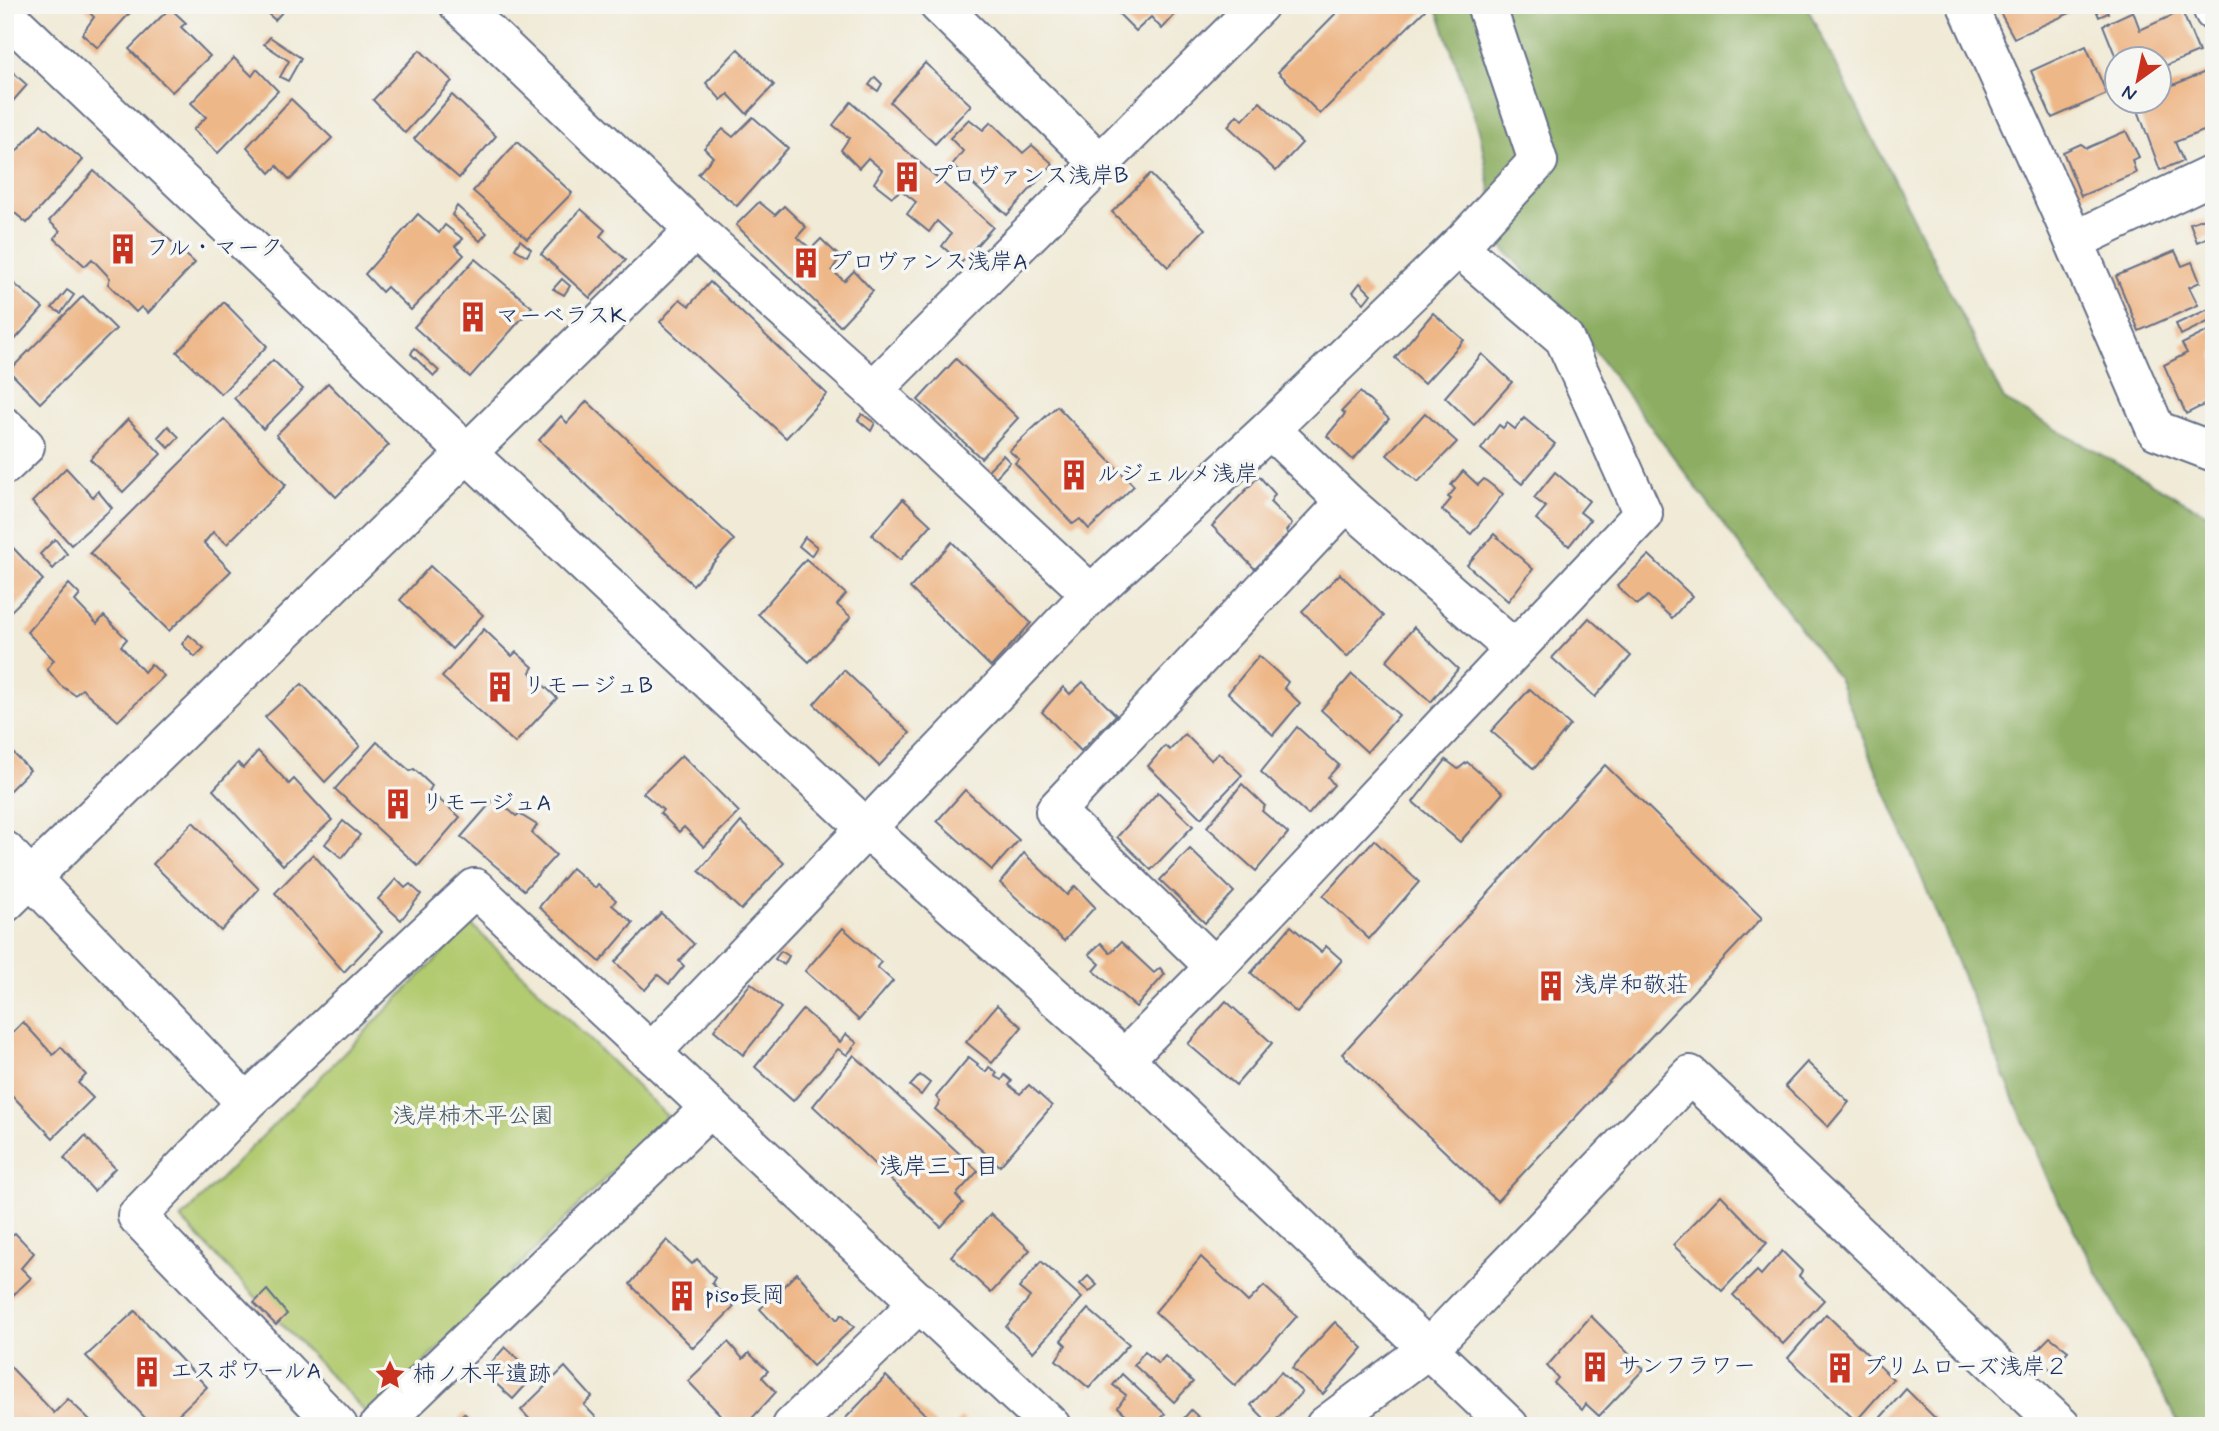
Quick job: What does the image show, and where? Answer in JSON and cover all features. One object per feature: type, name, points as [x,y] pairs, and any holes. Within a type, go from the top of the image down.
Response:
[{"type":"street","points":[[459,5],[695,230],[873,390],[1091,594]]},
{"type":"street","points":[[939,5],[1099,163]]},
{"type":"street","points":[[652,1052],[1091,594],[1270,429],[1458,247],[1538,161],[1486,5]]},
{"type":"street","points":[[1967,5],[2156,430],[2214,452]]},
{"type":"street","points":[[2211,5],[2214,12]]},
{"type":"street","points":[[873,390],[1256,6]]},
{"type":"street","points":[[5,14],[866,828],[1124,1059],[1508,1426]]},
{"type":"street","points":[[2074,241],[2214,174]]},
{"type":"street","points":[[246,1103],[14,878],[467,453],[695,230]]},
{"type":"street","points":[[1124,1059],[1215,967],[1643,514],[1564,338],[1458,247]]},
{"type":"street","points":[[5,427],[25,446],[5,465]]},
{"type":"street","points":[[1270,429],[1346,502],[1514,649]]},
{"type":"street","points":[[1215,967],[1055,811],[1346,502]]},
{"type":"street","points":[[338,1426],[138,1216],[246,1103],[475,888],[1051,1426]]},
{"type":"street","points":[[1325,1426],[1429,1348],[1690,1075],[2061,1426]]},
{"type":"street","points":[[379,1426],[709,1109]]},
{"type":"street","points":[[792,1426],[920,1302]]},
{"type":"green space","points":[[1436,5],[1806,5],[2004,400],[2214,518],[2214,1426],[2180,1426],[2051,1187],[1838,678],[1576,326],[1500,245],[1480,133]]},
{"type":"green space","name":"浅岸柿木平公園","points":[[471,924],[667,1116],[370,1417],[181,1219]]},
{"type":"building","points":[[82,5],[137,5],[98,48],[82,34],[94,17]]},
{"type":"building","points":[[258,5],[276,5],[283,11],[275,20]]},
{"type":"building","points":[[1126,5],[1178,5],[1181,8],[1162,29],[1151,17],[1136,31],[1118,13]]},
{"type":"building","points":[[1344,5],[1420,5],[1425,10],[1320,114],[1278,72]]},
{"type":"building","points":[[1996,5],[2078,5],[2079,9],[2014,38]]},
{"type":"building","points":[[2094,5],[2105,5],[2108,13],[2099,17]]},
{"type":"building","points":[[170,8],[186,23],[181,27],[210,56],[172,92],[129,49]]},
{"type":"building","points":[[2133,11],[2140,30],[2182,11],[2199,52],[2174,62],[2174,46],[2111,46],[2103,25]]},
{"type":"building","points":[[270,37],[301,58],[288,81],[280,77],[289,61],[264,44]]},
{"type":"building","points":[[2086,46],[2104,87],[2104,95],[2052,118],[2031,71]]},
{"type":"building","points":[[738,49],[774,85],[747,114],[728,94],[721,100],[706,83]]},
{"type":"building","points":[[420,50],[452,81],[405,133],[373,100]]},
{"type":"building","points":[[234,58],[252,76],[257,69],[278,91],[218,153],[193,130],[206,117],[191,103]]},
{"type":"building","points":[[925,63],[971,105],[935,144],[890,102]]},
{"type":"building","points":[[5,65],[27,85],[5,110]]},
{"type":"building","points":[[2208,71],[2214,85],[2214,127],[2175,142],[2183,161],[2160,170],[2140,116],[2174,116],[2174,84]]},
{"type":"building","points":[[875,77],[882,84],[878,91],[869,85]]},
{"type":"building","points":[[452,95],[496,136],[459,178],[414,139]]},
{"type":"building","points":[[291,99],[332,138],[290,180],[277,166],[270,173],[247,147]]},
{"type":"building","name":"プロヴァンス浅岸B","points":[[851,102],[993,227],[961,263],[942,246],[951,234],[937,221],[929,232],[907,214],[916,202],[901,190],[892,197],[874,183],[882,170],[868,158],[859,168],[841,150],[849,138],[833,125]]},
{"type":"building","points":[[1260,102],[1302,143],[1276,171],[1228,126],[1237,115],[1243,120]]},
{"type":"building","points":[[753,117],[788,148],[737,206],[698,174],[713,157],[704,148],[723,129],[733,137]]},
{"type":"building","points":[[969,119],[983,130],[991,122],[1023,153],[1032,145],[1053,164],[1007,215],[952,165],[963,151],[950,138]]},
{"type":"building","points":[[41,124],[83,160],[27,223],[5,205],[5,164]]},
{"type":"building","points":[[2126,131],[2139,157],[2132,160],[2136,173],[2081,196],[2063,152],[2081,144],[2087,148]]},
{"type":"building","points":[[517,142],[572,193],[527,239],[473,191]]},
{"type":"building","name":"フル・マーク","points":[[94,171],[195,263],[148,313],[141,307],[136,312],[108,284],[110,278],[92,259],[85,266],[54,238],[60,231],[49,221]]},
{"type":"building","points":[[1150,174],[1205,229],[1168,267],[1112,212]]},
{"type":"building","name":"プロヴァンス浅岸A","points":[[759,202],[775,215],[784,206],[806,227],[797,237],[811,249],[821,239],[840,257],[832,270],[844,281],[854,271],[873,291],[840,326],[736,225]]},
{"type":"building","points":[[457,206],[487,233],[480,241],[452,215]]},
{"type":"building","points":[[581,209],[605,230],[600,236],[626,260],[590,298],[541,254]]},
{"type":"building","points":[[418,214],[439,233],[445,225],[463,239],[455,246],[464,255],[411,310],[387,287],[382,292],[365,274]]},
{"type":"building","points":[[2205,218],[2211,236],[2197,242],[2190,223]]},
{"type":"building","points":[[520,240],[531,249],[527,256],[515,249]]},
{"type":"building","points":[[2175,251],[2182,266],[2192,262],[2200,282],[2189,287],[2198,305],[2139,331],[2116,276]]},
{"type":"building","name":"マーベラスK","points":[[475,259],[532,307],[470,377],[414,327]]},
{"type":"building","points":[[5,276],[43,308],[5,351]]},
{"type":"building","points":[[562,279],[570,286],[564,295],[553,289]]},
{"type":"building","points":[[710,282],[827,394],[786,438],[660,322],[680,299],[689,306]]},
{"type":"building","points":[[1360,283],[1371,294],[1364,303],[1353,292]]},
{"type":"building","points":[[67,290],[74,295],[61,313],[52,308]]},
{"type":"building","points":[[83,296],[116,329],[40,403],[9,371]]},
{"type":"building","points":[[224,302],[267,346],[221,394],[177,352]]},
{"type":"building","points":[[2211,308],[2214,319],[2181,335],[2176,324]]},
{"type":"building","points":[[1433,313],[1464,340],[1424,384],[1395,358]]},
{"type":"building","points":[[2214,328],[2214,400],[2186,414],[2164,365],[2187,353],[2182,344]]},
{"type":"building","points":[[414,348],[439,371],[434,376],[411,354]]},
{"type":"building","points":[[1482,354],[1512,382],[1474,425],[1445,397]]},
{"type":"building","points":[[956,359],[1018,418],[981,458],[918,400]]},
{"type":"building","points":[[273,360],[303,389],[263,429],[234,398]]},
{"type":"building","points":[[328,383],[389,445],[336,497],[276,435]]},
{"type":"building","points":[[1360,392],[1389,419],[1353,460],[1327,436],[1345,414],[1342,411]]},
{"type":"building","points":[[587,401],[734,540],[693,585],[539,440],[561,416],[567,423]]},
{"type":"building","name":"ルジェルメ浅岸","points":[[1057,406],[1134,486],[1089,529],[1080,519],[1073,524],[1015,463],[1019,459],[1009,451]]},
{"type":"building","points":[[1425,413],[1457,442],[1418,482],[1387,455]]},
{"type":"building","points":[[862,414],[875,423],[871,431],[858,420]]},
{"type":"building","points":[[1524,418],[1555,444],[1522,484],[1481,449],[1499,425],[1503,428],[1507,423],[1515,429]]},
{"type":"building","points":[[128,419],[161,454],[123,492],[90,459]]},
{"type":"building","points":[[224,419],[286,485],[227,544],[213,532],[204,543],[231,571],[169,631],[90,553]]},
{"type":"building","points":[[168,426],[179,437],[169,448],[158,437]]},
{"type":"building","points":[[1003,455],[1010,462],[996,477],[988,470]]},
{"type":"building","points":[[66,468],[93,497],[98,491],[112,508],[71,545],[32,502]]},
{"type":"building","points":[[1463,471],[1478,485],[1484,479],[1503,494],[1471,534],[1442,510],[1455,489],[1451,485]]},
{"type":"building","points":[[1555,472],[1589,501],[1580,512],[1590,520],[1569,546],[1536,519],[1546,507],[1534,498]]},
{"type":"building","points":[[1259,476],[1275,494],[1270,502],[1292,524],[1286,531],[1288,534],[1255,569],[1212,526]]},
{"type":"building","points":[[903,499],[931,525],[900,560],[872,535]]},
{"type":"building","points":[[1494,534],[1533,569],[1508,601],[1467,565]]},
{"type":"building","points":[[805,537],[817,547],[811,556],[799,546]]},
{"type":"building","points":[[5,539],[43,580],[10,612],[5,608]]},
{"type":"building","points":[[55,539],[67,554],[53,569],[40,554]]},
{"type":"building","points":[[952,542],[1031,623],[991,667],[910,588]]},
{"type":"building","points":[[1649,555],[1692,596],[1672,618],[1648,596],[1637,605],[1617,586]]},
{"type":"building","points":[[806,559],[846,594],[837,605],[851,617],[809,662],[758,614]]},
{"type":"building","points":[[430,566],[483,615],[452,649],[400,600]]},
{"type":"building","points":[[1340,574],[1384,616],[1347,657],[1302,611]]},
{"type":"building","points":[[69,584],[80,595],[75,601],[97,624],[104,616],[127,639],[121,646],[144,672],[151,664],[164,676],[118,721],[82,689],[75,695],[60,685],[47,669],[54,660],[27,632]]},
{"type":"building","points":[[1589,618],[1631,656],[1595,697],[1552,658]]},
{"type":"building","points":[[1414,627],[1458,669],[1431,702],[1386,661]]},
{"type":"building","name":"リモージュB","points":[[484,629],[512,656],[516,652],[533,667],[530,672],[557,698],[515,743],[442,677]]},
{"type":"building","points":[[189,635],[204,648],[195,657],[182,644]]},
{"type":"building","points":[[1259,656],[1288,682],[1284,688],[1300,703],[1273,735],[1228,693]]},
{"type":"building","points":[[844,670],[910,733],[879,766],[814,704]]},
{"type":"building","points":[[1352,674],[1399,715],[1367,752],[1321,710]]},
{"type":"building","points":[[1083,682],[1116,715],[1081,751],[1042,712],[1063,687],[1070,694]]},
{"type":"building","points":[[302,684],[360,746],[325,782],[265,717]]},
{"type":"building","points":[[1530,689],[1570,725],[1534,769],[1491,731]]},
{"type":"building","points":[[1297,727],[1339,765],[1328,777],[1334,785],[1308,815],[1261,772]]},
{"type":"building","points":[[1185,734],[1211,760],[1219,753],[1242,775],[1201,818],[1148,766],[1165,746],[1170,750]]},
{"type":"building","name":"リモージュA","points":[[377,742],[410,771],[414,769],[432,786],[429,791],[460,817],[418,866],[335,789]]},
{"type":"building","points":[[5,745],[30,770],[5,795]]},
{"type":"building","points":[[258,751],[289,784],[294,779],[332,820],[283,865],[213,790],[238,763],[243,768]]},
{"type":"building","points":[[682,755],[739,812],[704,847],[684,827],[679,832],[660,813],[663,810],[643,793]]},
{"type":"building","points":[[1446,760],[1458,769],[1467,762],[1503,793],[1460,842],[1413,802]]},
{"type":"building","name":"浅岸和敬荘","points":[[1605,765],[1762,918],[1497,1201],[1342,1054]]},
{"type":"building","points":[[1242,784],[1265,806],[1262,811],[1288,833],[1256,871],[1207,827]]},
{"type":"building","points":[[965,790],[1019,840],[992,870],[937,821]]},
{"type":"building","points":[[1158,792],[1193,826],[1151,870],[1117,837]]},
{"type":"building","points":[[495,798],[516,816],[519,814],[537,825],[532,833],[556,855],[524,890],[461,837]]},
{"type":"building","points":[[343,821],[360,835],[342,858],[325,844]]},
{"type":"building","points":[[193,822],[259,889],[221,931],[153,864]]},
{"type":"building","points":[[741,822],[784,863],[741,910],[699,871]]},
{"type":"building","points":[[1374,840],[1419,882],[1369,939],[1323,896]]},
{"type":"building","points":[[1190,849],[1234,892],[1205,923],[1160,880]]},
{"type":"building","points":[[1024,853],[1067,895],[1075,886],[1095,907],[1064,941],[1000,883]]},
{"type":"building","points":[[313,854],[382,932],[344,972],[275,893]]},
{"type":"building","points":[[572,868],[595,888],[598,884],[616,900],[612,905],[633,923],[600,962],[539,907]]},
{"type":"building","points":[[396,879],[405,888],[410,884],[421,894],[401,920],[378,899]]},
{"type":"building","points":[[661,913],[694,944],[679,961],[684,966],[669,984],[658,975],[645,990],[615,962]]},
{"type":"building","points":[[1291,926],[1321,952],[1326,946],[1342,960],[1297,1013],[1251,973]]},
{"type":"building","points":[[843,928],[881,962],[877,967],[893,981],[859,1020],[805,971]]},
{"type":"building","points":[[1121,942],[1154,973],[1160,968],[1165,974],[1136,1007],[1094,971],[1100,964],[1089,954],[1101,943],[1110,953]]},
{"type":"building","points":[[781,951],[789,956],[784,965],[775,959]]},
{"type":"building","points":[[751,983],[781,1008],[743,1055],[714,1030]]},
{"type":"building","points":[[1226,1001],[1272,1043],[1236,1085],[1188,1044]]},
{"type":"building","points":[[997,1005],[1022,1027],[992,1063],[966,1042]]},
{"type":"building","points":[[803,1009],[840,1042],[846,1034],[857,1043],[847,1055],[838,1049],[793,1101],[755,1067]]},
{"type":"building","points":[[23,1022],[53,1055],[61,1047],[86,1075],[78,1083],[93,1098],[53,1138],[5,1088],[5,1040]]},
{"type":"building","points":[[854,1055],[978,1171],[956,1195],[963,1203],[941,1227],[813,1106]]},
{"type":"building","points":[[969,1057],[986,1072],[989,1067],[997,1073],[995,1076],[1002,1080],[1005,1075],[1012,1081],[1009,1085],[1020,1094],[1029,1085],[1052,1106],[1000,1166],[935,1109],[940,1102],[936,1097]]},
{"type":"building","points":[[1807,1062],[1849,1102],[1828,1127],[1785,1086]]},
{"type":"building","points":[[920,1075],[930,1083],[921,1095],[910,1086]]},
{"type":"building","points":[[85,1136],[115,1168],[94,1191],[64,1158]]},
{"type":"building","points":[[1721,1195],[1767,1243],[1722,1291],[1673,1245]]},
{"type":"building","points":[[991,1214],[1030,1250],[991,1293],[951,1256]]},
{"type":"building","points":[[5,1233],[9,1237],[15,1233],[34,1253],[21,1268],[31,1278],[5,1303]]},
{"type":"building","name":"piso長岡","points":[[667,1240],[692,1264],[697,1259],[715,1278],[712,1283],[734,1307],[693,1348],[630,1284]]},
{"type":"building","points":[[1782,1251],[1802,1271],[1799,1276],[1824,1300],[1783,1344],[1733,1295],[1757,1271],[1761,1275]]},
{"type":"building","points":[[1201,1257],[1248,1302],[1264,1286],[1297,1316],[1235,1386],[1155,1312]]},
{"type":"building","points":[[1041,1261],[1082,1298],[1033,1352],[1006,1327],[1030,1297],[1019,1288]]},
{"type":"building","points":[[797,1273],[837,1320],[842,1314],[854,1327],[813,1366],[760,1309]]},
{"type":"building","points":[[1088,1276],[1097,1285],[1089,1292],[1080,1284]]},
{"type":"building","points":[[267,1290],[287,1314],[276,1325],[254,1303]]},
{"type":"building","points":[[1088,1309],[1129,1344],[1089,1388],[1056,1360],[1066,1345],[1061,1340]]},
{"type":"building","name":"エスポワールA","points":[[135,1311],[207,1387],[166,1426],[153,1426],[86,1356]]},
{"type":"building","name":"プリムローズ浅岸２","points":[[1826,1314],[1893,1379],[1856,1421],[1788,1358]]},
{"type":"building","name":"サンフラワー","points":[[1591,1316],[1644,1369],[1599,1416],[1586,1404],[1582,1410],[1554,1383],[1558,1378],[1547,1366]]},
{"type":"building","points":[[1335,1322],[1363,1348],[1323,1394],[1292,1368]]},
{"type":"building","points":[[2050,1337],[2068,1351],[2051,1370],[2033,1354]]},
{"type":"building","points":[[728,1342],[743,1359],[749,1353],[768,1371],[762,1377],[776,1392],[745,1426],[731,1426],[688,1381]]},
{"type":"building","points":[[505,1347],[535,1375],[513,1399],[483,1372]]},
{"type":"building","points":[[1145,1351],[1158,1364],[1165,1356],[1193,1382],[1174,1402],[1134,1365]]},
{"type":"building","points":[[5,1361],[54,1413],[68,1399],[90,1420],[85,1426],[5,1426]]},
{"type":"building","points":[[565,1367],[592,1397],[584,1405],[604,1426],[536,1426],[521,1410]]},
{"type":"building","points":[[1281,1372],[1302,1392],[1271,1425],[1251,1405]]},
{"type":"building","points":[[1122,1374],[1165,1414],[1154,1426],[1138,1426],[1118,1407],[1126,1395],[1113,1385]]},
{"type":"building","points":[[886,1376],[937,1426],[844,1426],[841,1423]]},
{"type":"building","points":[[1906,1389],[1943,1426],[1873,1426]]},
{"type":"building","points":[[1191,1410],[1208,1426],[1177,1426]]},
{"type":"building","points":[[464,1413],[476,1426],[451,1426]]},
{"type":"building","points":[[961,1417],[965,1420],[962,1426],[955,1426]]},
{"type":"place","name":"プロヴァンス浅岸B","points":[[907,177]]},
{"type":"place","name":"フル・マーク","points":[[123,249]]},
{"type":"place","name":"プロヴァンス浅岸A","points":[[806,263]]},
{"type":"place","name":"マーベラスK","points":[[473,317]]},
{"type":"place","name":"ルジェルメ浅岸","points":[[1074,475]]},
{"type":"place","name":"リモージュB","points":[[500,687]]},
{"type":"place","name":"リモージュA","points":[[398,804]]},
{"type":"place","name":"浅岸和敬荘","points":[[1551,986]]},
{"type":"place","name":"piso長岡","points":[[682,1296]]},
{"type":"place","name":"サンフラワー","points":[[1595,1367]]},
{"type":"place","name":"プリムローズ浅岸２","points":[[1840,1368]]},
{"type":"place","name":"エスポワールA","points":[[147,1372]]},
{"type":"place","name":"柿ノ木平遺跡","points":[[390,1375]]},
{"type":"district","name":"浅岸三丁目","points":[[939,1167]]}]
